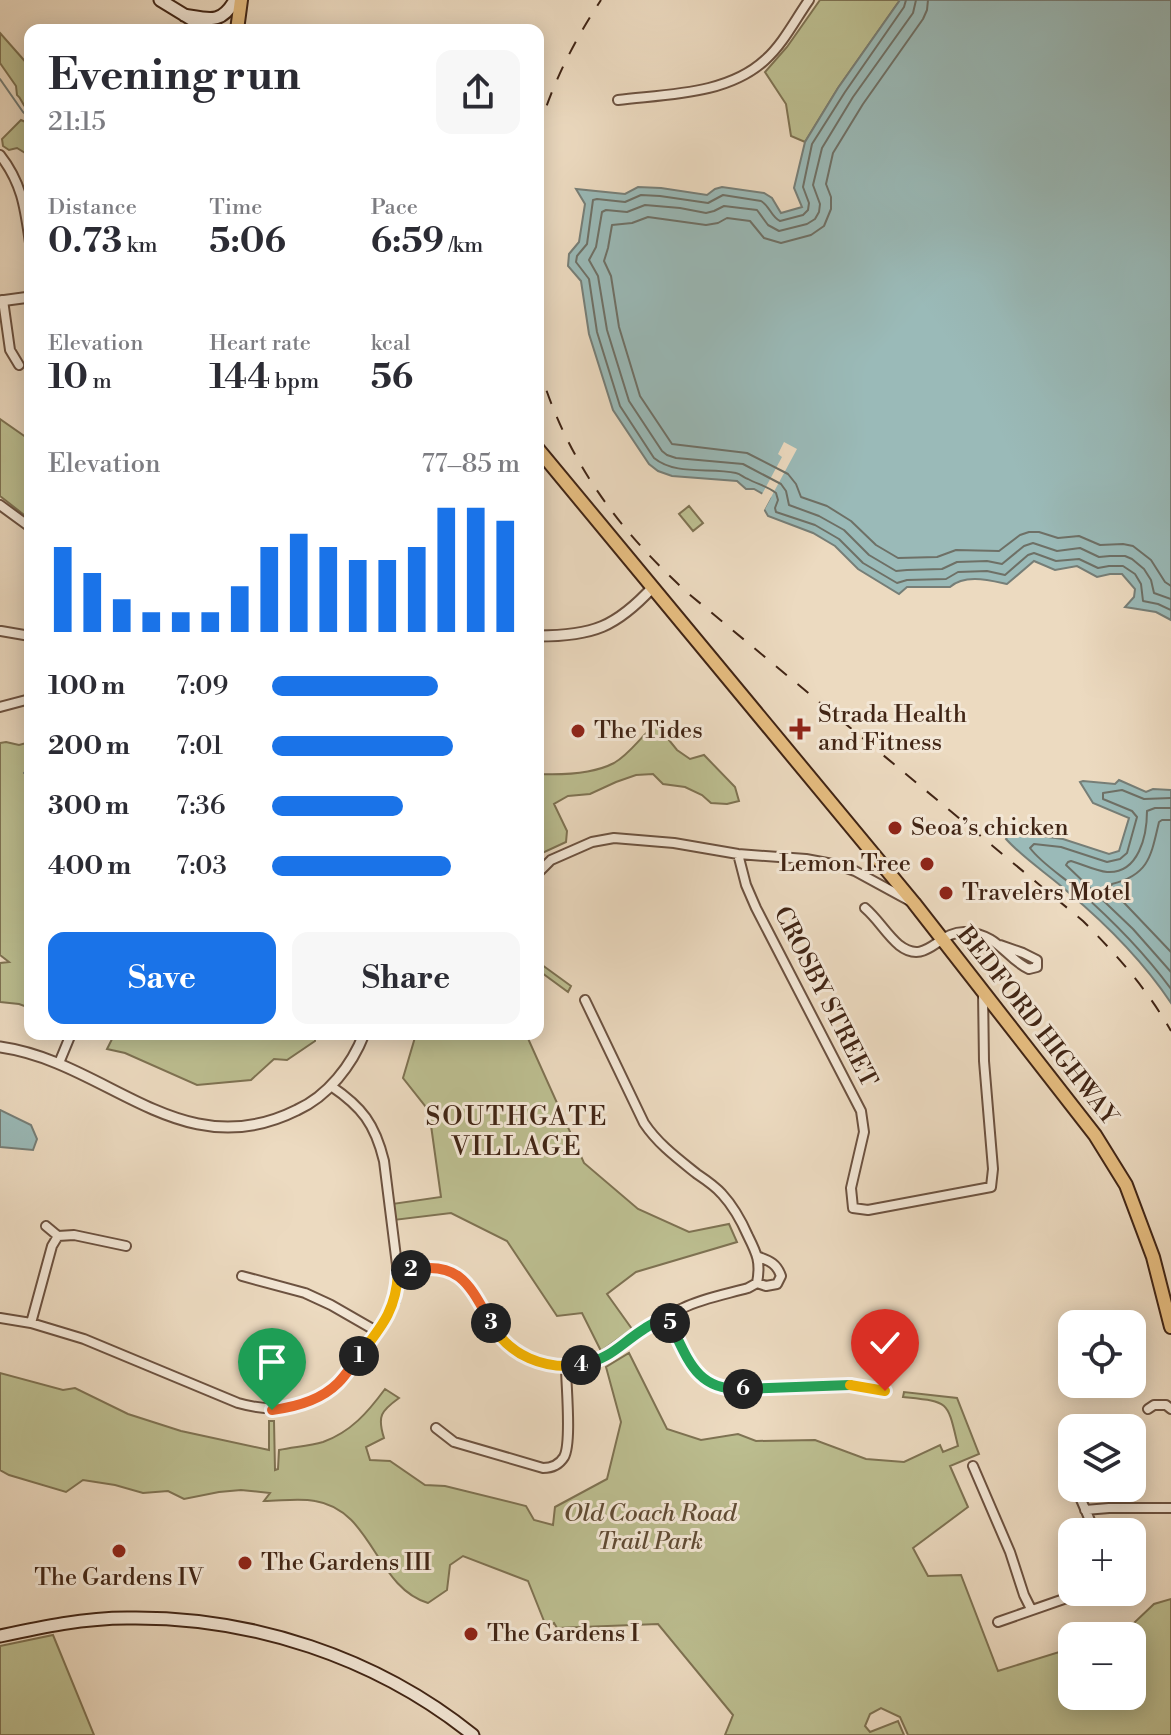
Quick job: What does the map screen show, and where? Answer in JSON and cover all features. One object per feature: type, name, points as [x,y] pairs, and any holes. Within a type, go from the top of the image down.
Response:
[{"type":"main road","points":[[160,0],[199,24]]},
{"type":"main road","points":[[184,15],[213,20],[225,15],[238,0]]},
{"type":"main road","points":[[237,24],[238,0]]},
{"type":"main road","points":[[184,15],[194,24]]},
{"type":"main road","name":"BEDFORD HIGHWAY","points":[[544,456],[914,903],[1095,1135],[1126,1185],[1153,1257],[1171,1327]]},
{"type":"main road","points":[[0,1636],[52,1625],[124,1618],[179,1619],[239,1627],[297,1642],[361,1667],[420,1698],[473,1735]]},
{"type":"street","points":[[618,100],[699,90],[747,75],[780,44],[809,0]]},
{"type":"street","points":[[0,155],[18,182],[24,204]]},
{"type":"street","points":[[19,365],[10,350],[2,301],[24,298]]},
{"type":"street","points":[[0,505],[24,523]]},
{"type":"street","points":[[634,608],[641,592],[642,574]]},
{"type":"street","points":[[544,636],[585,633],[604,627],[634,608],[653,587]]},
{"type":"street","points":[[1,631],[24,635]]},
{"type":"street","points":[[0,707],[24,701]]},
{"type":"street","points":[[544,867],[551,860],[592,842],[614,838],[674,843],[838,865],[914,903]]},
{"type":"street","name":"CROSBY STREET","points":[[738,854],[756,908],[861,1111],[864,1132],[851,1188],[853,1208],[868,1210],[991,1187],[993,1169],[984,1061],[983,992]]},
{"type":"street","points":[[865,908],[893,940],[908,951],[921,952],[954,933],[968,932],[1000,945]]},
{"type":"street","points":[[585,1000],[653,1136],[719,1191],[741,1220],[759,1257],[757,1283]]},
{"type":"street","points":[[59,1063],[69,1040]]},
{"type":"street","points":[[0,1047],[21,1050],[59,1063],[175,1118],[211,1127],[246,1128],[278,1120],[306,1106],[331,1086],[362,1040]]},
{"type":"street","points":[[0,1318],[31,1323],[84,1339],[257,1409],[286,1408],[331,1390],[388,1316],[395,1301],[398,1273],[380,1143],[357,1105],[331,1086]]},
{"type":"street","points":[[46,1226],[58,1236],[74,1235],[126,1246]]},
{"type":"street","points":[[31,1323],[52,1246],[58,1236]]},
{"type":"street","points":[[398,1273],[435,1268],[455,1273],[463,1279],[509,1346],[539,1363],[566,1367],[598,1361],[645,1328],[685,1307],[757,1283],[766,1286],[777,1284],[781,1276],[778,1268],[772,1261],[759,1257]]},
{"type":"street","points":[[242,1276],[305,1293],[378,1332]]},
{"type":"street","points":[[667,1316],[690,1365],[709,1383],[722,1388],[854,1384],[885,1391]]},
{"type":"street","points":[[436,1428],[454,1442],[543,1468],[556,1465],[563,1459],[567,1445],[566,1367]]},
{"type":"street","points":[[1148,1409],[1154,1405],[1166,1405],[1171,1409]]},
{"type":"street","points":[[973,1466],[1031,1609]]},
{"type":"street","points":[[1082,1502],[1089,1518]]},
{"type":"street","points":[[1085,1510],[1171,1508]]},
{"type":"street","points":[[998,1622],[1058,1600]]},
{"type":"green space","points":[[820,0],[900,0],[838,88],[805,142],[791,136],[786,104],[765,72]]},
{"type":"green space","points":[[0,33],[24,60],[24,105],[17,95],[16,86],[0,63]]},
{"type":"green space","points":[[21,120],[24,121],[24,152],[17,148],[9,150],[3,146],[2,139]]},
{"type":"green space","points":[[0,419],[24,436],[24,515],[0,496]]},
{"type":"green space","points":[[689,506],[703,523],[693,531],[679,514]]},
{"type":"green space","points":[[656,724],[677,750],[690,759],[704,755],[735,787],[739,801],[711,803],[685,787],[663,784],[653,774],[636,775],[590,794],[568,796],[554,804],[567,831],[566,842],[544,852],[544,774],[596,770],[625,755]]},
{"type":"green space","points":[[0,743],[24,744],[24,1006],[0,1002],[0,963],[9,962],[0,955]]},
{"type":"green space","points":[[544,966],[571,986],[568,992],[544,974]]},
{"type":"green space","points":[[112,1040],[315,1040],[287,1060],[274,1059],[251,1080],[197,1085],[125,1053],[107,1049]]},
{"type":"green space","points":[[414,1040],[529,1040],[584,1163],[638,1209],[689,1232],[729,1224],[737,1242],[636,1272],[607,1294],[632,1329],[601,1351],[582,1313],[557,1316],[507,1241],[451,1213],[394,1220],[392,1204],[441,1197],[429,1111],[403,1078]]},
{"type":"green space","name":"Old Coach Road Trail Park","points":[[629,1353],[667,1429],[701,1440],[738,1434],[756,1441],[815,1440],[866,1459],[904,1462],[940,1445],[943,1452],[958,1446],[944,1406],[930,1400],[903,1397],[904,1392],[957,1398],[979,1454],[950,1466],[968,1507],[913,1548],[928,1576],[961,1575],[998,1671],[1058,1652],[1058,1710],[1146,1710],[1146,1622],[1135,1622],[1154,1604],[1171,1599],[1171,1735],[908,1735],[900,1717],[881,1708],[870,1714],[865,1726],[870,1732],[898,1721],[904,1735],[725,1735],[733,1715],[658,1624],[557,1628],[554,1623],[546,1626],[528,1581],[463,1556],[450,1565],[447,1590],[428,1603],[396,1582],[350,1518],[334,1507],[315,1501],[264,1501],[270,1493],[241,1490],[184,1499],[168,1491],[143,1493],[83,1480],[66,1492],[0,1470],[0,1373],[63,1390],[75,1388],[128,1414],[181,1431],[269,1450],[269,1421],[274,1421],[275,1470],[278,1469],[279,1450],[323,1442],[342,1433],[365,1413],[385,1389],[399,1398],[382,1415],[384,1438],[366,1447],[370,1460],[390,1461],[425,1485],[445,1486],[526,1506],[534,1520],[553,1525],[555,1507],[607,1479],[621,1422],[606,1367]]},
{"type":"green space","points":[[53,1635],[94,1735],[0,1735],[0,1646]]},
{"type":"water","points":[[900,0],[1171,0],[1171,620],[1156,612],[1125,607],[1134,597],[1135,589],[1122,574],[1097,577],[1077,566],[1055,570],[1034,561],[1007,584],[970,579],[950,587],[907,587],[899,594],[858,569],[835,546],[813,533],[768,516],[764,509],[770,498],[754,489],[746,489],[737,481],[672,476],[658,471],[649,464],[613,410],[589,334],[581,281],[568,266],[569,254],[579,242],[585,204],[576,189],[625,194],[638,187],[661,188],[707,195],[722,187],[764,193],[772,198],[781,213],[802,207],[794,188],[805,142],[838,88]]},
{"type":"water","points":[[1119,780],[1146,792],[1153,789],[1171,790],[1171,1003],[1110,930],[1006,839],[1010,832],[1063,839],[1109,854],[1119,851],[1129,818],[1093,803],[1080,782],[1115,784]]},
{"type":"water","points":[[0,1110],[31,1125],[37,1139],[33,1150],[0,1147]]},
{"type":"pier","points":[[784,442],[797,449],[763,512],[761,508],[765,500],[760,498],[782,457],[778,454]]},
{"type":"waterway","points":[[0,79],[24,113]]},
{"type":"railway","points":[[544,114],[565,63],[601,0]]},
{"type":"railway","points":[[544,383],[563,430],[597,490],[663,569],[689,594],[1083,921],[1131,973],[1171,1031]]},
{"type":"place","name":"Strada Health and Fitness","points":[[800,729]]},
{"type":"place","name":"The Tides","points":[[578,731]]},
{"type":"place","name":"Seoa’s chicken","points":[[895,828]]},
{"type":"place","name":"Lemon Tree","points":[[927,864]]},
{"type":"place","name":"Travelers Motel","points":[[946,893]]},
{"type":"place","name":"The Gardens IV","points":[[119,1551]]},
{"type":"place","name":"The Gardens III","points":[[245,1563]]},
{"type":"place","name":"The Gardens I","points":[[471,1634]]},
{"type":"district","name":"SOUTHGATE VILLAGE","points":[[517,1132]]},
{"type":"route","points":[[272,1410],[304,1403],[331,1390],[388,1316],[395,1301],[398,1273],[421,1268],[447,1270],[463,1279],[500,1337],[509,1346],[539,1363],[566,1367],[598,1361],[667,1316],[690,1365],[709,1383],[722,1388],[854,1384],[885,1391]]}]
